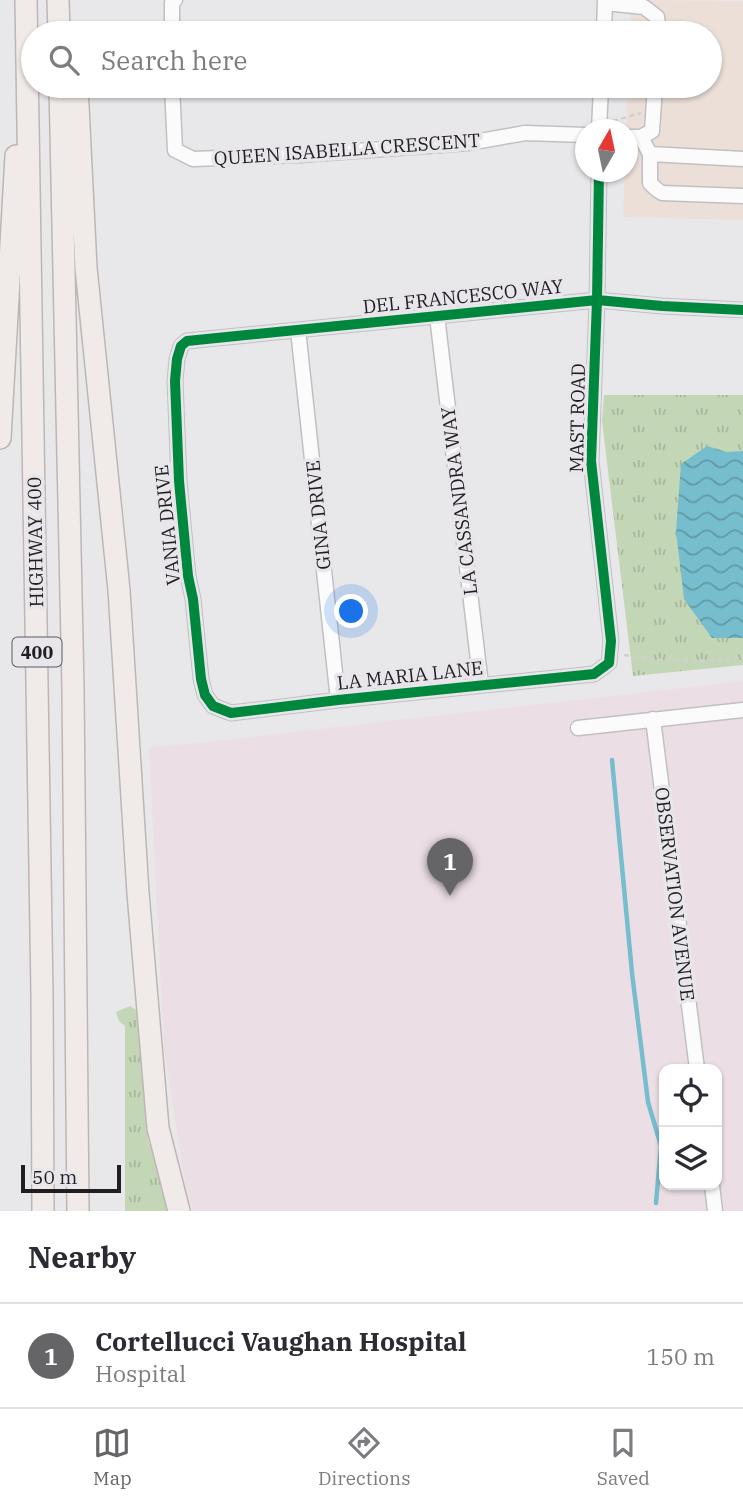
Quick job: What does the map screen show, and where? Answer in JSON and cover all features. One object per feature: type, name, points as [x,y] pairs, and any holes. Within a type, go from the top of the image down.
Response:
[{"type":"highway","name":"HIGHWAY 400","points":[[26,0],[26,21]]},
{"type":"highway","points":[[58,0],[59,21]]},
{"type":"highway","points":[[0,438],[17,135],[27,98]]},
{"type":"highway","name":"HIGHWAY 400","points":[[28,98],[43,1211]]},
{"type":"highway","name":"HIGHWAY 400","points":[[60,98],[74,688],[78,1211]]},
{"type":"highway","points":[[77,98],[86,268],[118,590],[138,893],[158,1128],[179,1211]]},
{"type":"street","points":[[172,21],[172,3],[175,0]]},
{"type":"street","points":[[604,21],[605,1],[644,7],[657,17],[658,21]]},
{"type":"street","name":"QUEEN ISABELLA CRESCENT","points":[[173,98],[175,150],[193,159],[469,144],[525,133],[575,135]]},
{"type":"street","points":[[600,119],[601,98]]},
{"type":"street","points":[[638,136],[652,131],[654,98]]},
{"type":"street","points":[[638,141],[650,154],[650,183],[662,193],[743,196]]},
{"type":"street","points":[[650,154],[743,159]]},
{"type":"street","name":"MAST ROAD","points":[[599,182],[591,461],[610,627],[610,658]]},
{"type":"street","name":"DEL FRANCESCO WAY","points":[[187,341],[597,300],[743,310]]},
{"type":"street","name":"LA CASSANDRA WAY","points":[[437,316],[481,685]]},
{"type":"street","name":"GINA DRIVE","points":[[298,330],[338,700]]},
{"type":"street","name":"VANIA DRIVE","points":[[187,341],[181,346],[177,359],[175,382],[179,481],[201,679],[205,695],[213,706]]},
{"type":"street","name":"LA MARIA LANE","points":[[213,706],[231,713],[594,674],[610,658]]},
{"type":"street","points":[[578,728],[743,710]]},
{"type":"street","name":"OBSERVATION AVENUE","points":[[653,719],[696,1064]]},
{"type":"street","points":[[713,1190],[715,1211]]},
{"type":"path","points":[[624,119],[654,109]]},
{"type":"path","points":[[610,658],[710,661],[743,658]]},
{"type":"shaded area","points":[[631,0],[743,1],[743,220],[623,217],[625,182],[638,182],[638,119],[626,119],[627,98],[722,98],[722,21],[630,21]]},
{"type":"shaded area","points":[[743,681],[743,1211],[193,1211],[183,1172],[164,1045],[149,747]]},
{"type":"green space","points":[[604,395],[743,395],[743,665],[633,676],[602,421]]},
{"type":"green space","points":[[130,1006],[138,1011],[148,1140],[171,1211],[125,1211],[125,1026],[119,1021],[116,1012]]},
{"type":"water","points":[[707,446],[727,452],[743,451],[743,638],[712,638],[684,599],[676,531],[681,464]]},
{"type":"waterway","points":[[612,760],[632,973],[648,1102],[661,1146],[656,1203]]},
{"type":"cycle path","points":[[597,300],[599,182]]},
{"type":"cycle path","points":[[597,300],[591,461],[611,641],[609,663],[594,674],[231,713],[213,706],[205,695],[201,679],[179,481],[175,381],[181,346],[187,341],[597,300]]},
{"type":"cycle path","points":[[597,300],[743,310]]},
{"type":"place","name":"Cortellucci Vaughan Hospital","points":[[450,896]]}]
